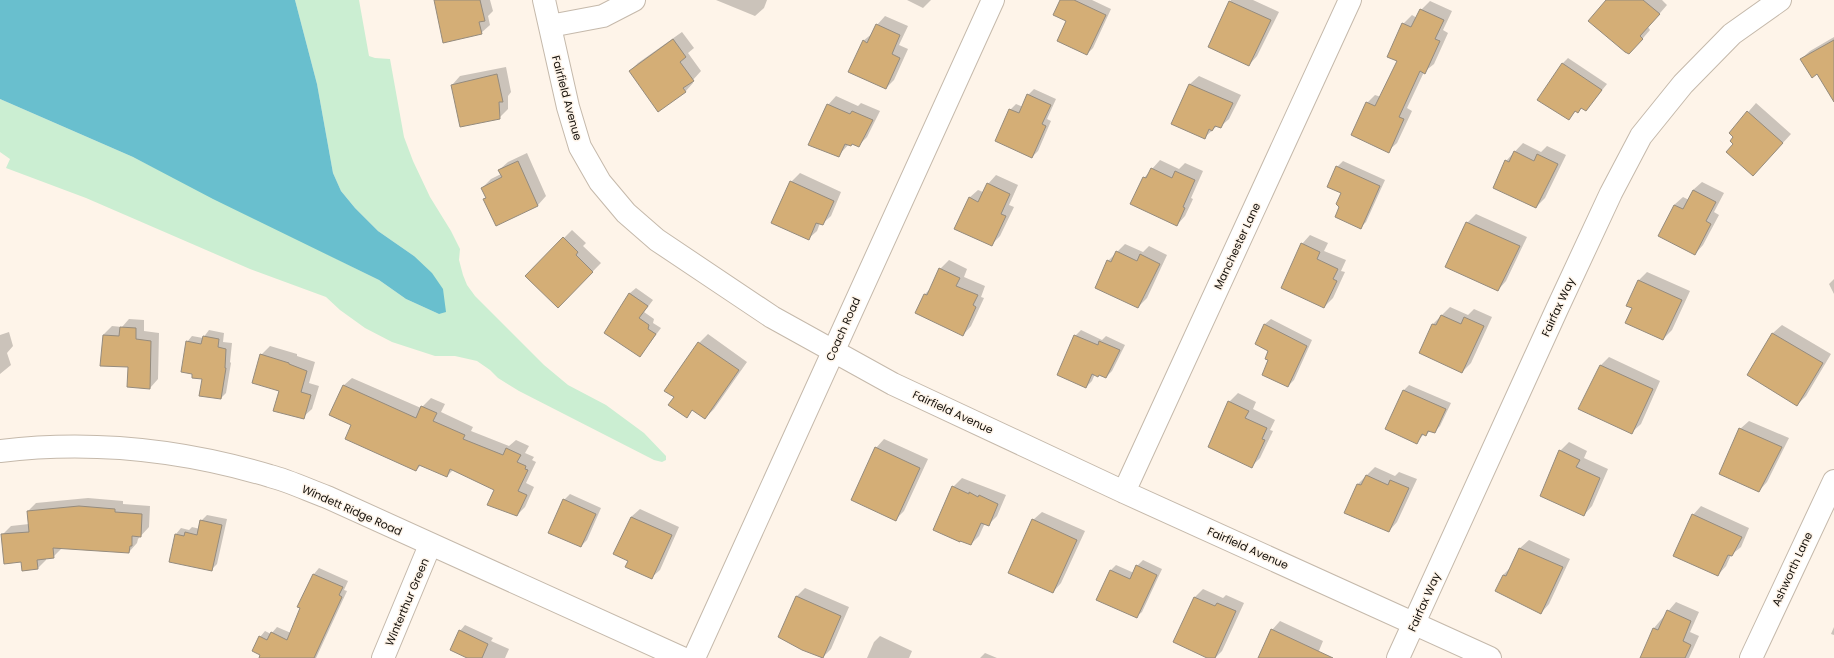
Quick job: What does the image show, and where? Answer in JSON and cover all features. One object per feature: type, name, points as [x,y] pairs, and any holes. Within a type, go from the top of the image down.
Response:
[{"type":"street","name":"Fairfield Avenue","points":[[544,0],[568,107],[580,147],[600,182],[626,213],[656,240],[759,308],[833,352],[893,384],[1124,492],[1490,658]]},
{"type":"street","points":[[550,26],[603,16],[634,0]]},
{"type":"street","name":"Coach Road","points":[[694,658],[993,0]]},
{"type":"street","name":"Manchester Lane","points":[[1124,492],[1350,0]]},
{"type":"street","name":"Fairfax Way","points":[[1398,658],[1415,624],[1556,309],[1611,193],[1641,136],[1683,84],[1732,34],[1780,0]]},
{"type":"street","name":"Windett Ridge Road","points":[[0,451],[31,447],[88,446],[146,450],[216,461],[272,476],[327,497],[682,658]]},
{"type":"street","name":"Ashworth Lane","points":[[1751,658],[1834,481]]},
{"type":"street","name":"Winterthur Green","points":[[383,658],[430,545]]},
{"type":"green space","points":[[295,0],[359,0],[369,56],[390,59],[404,137],[413,161],[430,197],[460,249],[459,260],[467,285],[475,296],[544,365],[568,385],[606,405],[644,433],[666,456],[666,460],[662,462],[654,460],[519,391],[498,378],[477,361],[455,356],[435,356],[392,342],[365,328],[340,310],[326,297],[250,269],[86,198],[6,168],[10,159],[0,152],[0,99],[133,157],[379,280],[406,299],[439,314],[414,256],[378,231],[355,208],[341,191],[333,173],[317,84]]},
{"type":"water","points":[[0,0],[295,0],[317,84],[333,173],[341,191],[355,208],[378,231],[414,256],[432,273],[443,289],[446,312],[439,314],[406,299],[379,280],[213,199],[133,157],[0,99]]},
{"type":"building","points":[[434,0],[480,0],[485,21],[479,22],[482,34],[443,43]]},
{"type":"building","points":[[1060,0],[1074,0],[1106,15],[1087,55],[1057,41],[1066,21],[1053,15]]},
{"type":"building","points":[[1606,0],[1643,0],[1660,14],[1640,36],[1643,39],[1629,54],[1588,21]]},
{"type":"building","points":[[1229,1],[1271,20],[1249,66],[1208,47]]},
{"type":"building","points":[[1420,9],[1444,20],[1435,39],[1440,41],[1425,74],[1420,71],[1399,117],[1404,119],[1389,153],[1351,135],[1366,102],[1375,106],[1397,61],[1387,57],[1402,23],[1411,27]]},
{"type":"building","points":[[876,24],[900,35],[892,54],[900,58],[886,89],[848,72],[863,40],[867,43]]},
{"type":"building","points":[[673,39],[686,57],[680,62],[694,81],[683,88],[686,92],[658,112],[629,71]]},
{"type":"building","points":[[1834,40],[1834,102],[1817,74],[1812,78],[1800,59]]},
{"type":"building","points":[[1562,63],[1602,90],[1586,111],[1581,108],[1578,113],[1575,111],[1569,120],[1537,100]]},
{"type":"building","points":[[497,74],[503,102],[499,102],[500,119],[460,127],[451,85]]},
{"type":"building","points":[[1189,84],[1233,103],[1221,128],[1215,126],[1212,131],[1209,129],[1205,139],[1171,124]]},
{"type":"building","points":[[1027,94],[1051,105],[1042,124],[1046,126],[1032,158],[995,141],[1009,109],[1019,113]]},
{"type":"building","points":[[827,104],[850,114],[852,111],[873,120],[859,147],[852,144],[851,146],[845,144],[839,157],[808,145]]},
{"type":"building","points":[[1747,111],[1783,143],[1753,176],[1726,152],[1733,144],[1730,141],[1733,137],[1729,133]]},
{"type":"building","points":[[1514,151],[1534,161],[1537,154],[1558,164],[1536,208],[1493,188],[1505,160],[1509,162]]},
{"type":"building","points":[[518,161],[538,206],[496,226],[483,199],[486,198],[481,188],[502,177],[498,170]]},
{"type":"building","points":[[1336,166],[1380,186],[1361,229],[1335,217],[1339,207],[1336,204],[1341,193],[1327,187]]},
{"type":"building","points":[[1151,168],[1172,178],[1175,171],[1195,180],[1183,207],[1185,208],[1177,226],[1130,204],[1143,177],[1146,178]]},
{"type":"building","points":[[790,181],[834,201],[823,225],[816,223],[809,240],[771,223]]},
{"type":"building","points":[[987,183],[1010,194],[1001,214],[1006,216],[992,246],[954,229],[969,197],[978,202]]},
{"type":"building","points":[[1693,190],[1716,202],[1706,221],[1711,224],[1695,255],[1658,236],[1674,205],[1683,209]]},
{"type":"building","points":[[1466,222],[1520,246],[1498,291],[1445,267]]},
{"type":"building","points":[[563,237],[578,252],[576,255],[593,272],[558,308],[525,276]]},
{"type":"building","points":[[1301,243],[1320,252],[1317,259],[1338,269],[1333,279],[1337,281],[1324,308],[1281,288]]},
{"type":"building","points":[[1116,251],[1137,261],[1140,254],[1160,264],[1138,308],[1095,288],[1107,260],[1111,262]]},
{"type":"building","points":[[939,268],[960,278],[956,286],[978,295],[973,305],[976,307],[963,336],[915,313],[924,294],[927,295]]},
{"type":"building","points":[[1638,280],[1682,300],[1663,340],[1625,323],[1632,308],[1626,306]]},
{"type":"building","points":[[629,293],[648,306],[639,318],[649,325],[648,329],[656,334],[640,357],[604,333]]},
{"type":"building","points":[[1441,315],[1461,324],[1464,317],[1484,326],[1462,373],[1419,353],[1432,324],[1436,325]]},
{"type":"building","points":[[1264,324],[1307,346],[1288,387],[1262,375],[1268,360],[1265,359],[1268,351],[1255,344]]},
{"type":"building","points":[[120,327],[136,328],[136,339],[151,341],[150,389],[127,387],[128,367],[100,366],[103,335],[119,336]]},
{"type":"building","points":[[1772,333],[1823,363],[1797,406],[1747,375]]},
{"type":"building","points":[[1074,335],[1098,345],[1099,341],[1120,350],[1106,378],[1099,375],[1098,377],[1092,374],[1086,388],[1057,375]]},
{"type":"building","points":[[203,336],[219,339],[218,347],[226,349],[226,368],[221,399],[199,396],[202,379],[192,378],[192,374],[181,372],[186,341],[201,344]]},
{"type":"building","points":[[698,342],[739,370],[705,419],[692,410],[687,418],[668,405],[674,397],[664,391]]},
{"type":"building","points":[[260,354],[289,363],[307,371],[301,392],[311,395],[304,419],[273,411],[279,391],[252,383]]},
{"type":"building","points":[[1600,365],[1653,389],[1632,434],[1578,409]]},
{"type":"building","points":[[343,385],[416,418],[421,406],[437,413],[433,421],[465,435],[463,439],[503,455],[506,448],[521,455],[517,462],[526,466],[525,469],[528,470],[518,491],[527,495],[517,516],[487,505],[494,490],[450,469],[447,477],[419,465],[416,471],[345,439],[351,425],[329,415]]},
{"type":"building","points":[[1403,390],[1446,409],[1435,433],[1428,431],[1426,436],[1422,434],[1417,444],[1385,429]]},
{"type":"building","points":[[1228,401],[1249,411],[1245,418],[1267,428],[1262,439],[1265,440],[1252,468],[1208,447]]},
{"type":"building","points":[[1739,428],[1782,447],[1759,492],[1719,474]]},
{"type":"building","points":[[875,447],[920,468],[896,521],[851,500]]},
{"type":"building","points":[[1559,450],[1580,460],[1576,467],[1600,478],[1584,516],[1540,496]]},
{"type":"building","points":[[1366,475],[1388,485],[1390,480],[1409,488],[1389,532],[1344,513],[1357,484],[1361,485]]},
{"type":"building","points":[[952,486],[978,497],[979,495],[998,504],[989,526],[981,523],[971,545],[960,542],[933,530]]},
{"type":"building","points":[[563,499],[596,514],[581,547],[548,533]]},
{"type":"building","points":[[79,506],[115,509],[115,512],[142,514],[141,537],[132,536],[132,546],[130,546],[129,553],[53,548],[54,558],[37,560],[38,569],[22,571],[21,562],[4,564],[1,534],[29,532],[27,511]]},
{"type":"building","points":[[1692,514],[1742,537],[1732,556],[1728,555],[1718,576],[1673,556]]},
{"type":"building","points":[[631,517],[672,535],[652,579],[625,567],[628,561],[613,554]]},
{"type":"building","points":[[1032,519],[1077,540],[1053,593],[1008,573]]},
{"type":"building","points":[[200,520],[222,525],[212,571],[169,562],[175,534],[184,536],[185,532],[197,535]]},
{"type":"building","points":[[1519,548],[1563,567],[1541,614],[1495,591],[1503,575],[1506,576]]},
{"type":"building","points":[[1136,565],[1157,575],[1137,618],[1096,600],[1110,570],[1130,579]]},
{"type":"building","points":[[313,574],[343,587],[339,595],[342,597],[314,658],[259,658],[260,655],[252,651],[259,636],[267,640],[271,632],[287,640],[300,608],[297,607]]},
{"type":"building","points":[[796,596],[841,616],[823,658],[802,650],[778,637]]},
{"type":"building","points":[[1194,597],[1215,606],[1217,603],[1236,611],[1215,658],[1207,658],[1173,642]]},
{"type":"building","points":[[1667,610],[1691,621],[1683,641],[1691,645],[1685,658],[1640,658],[1653,628],[1658,630]]},
{"type":"building","points":[[1271,629],[1333,658],[1258,658]]},
{"type":"building","points":[[459,630],[488,644],[482,658],[467,658],[450,650]]}]
